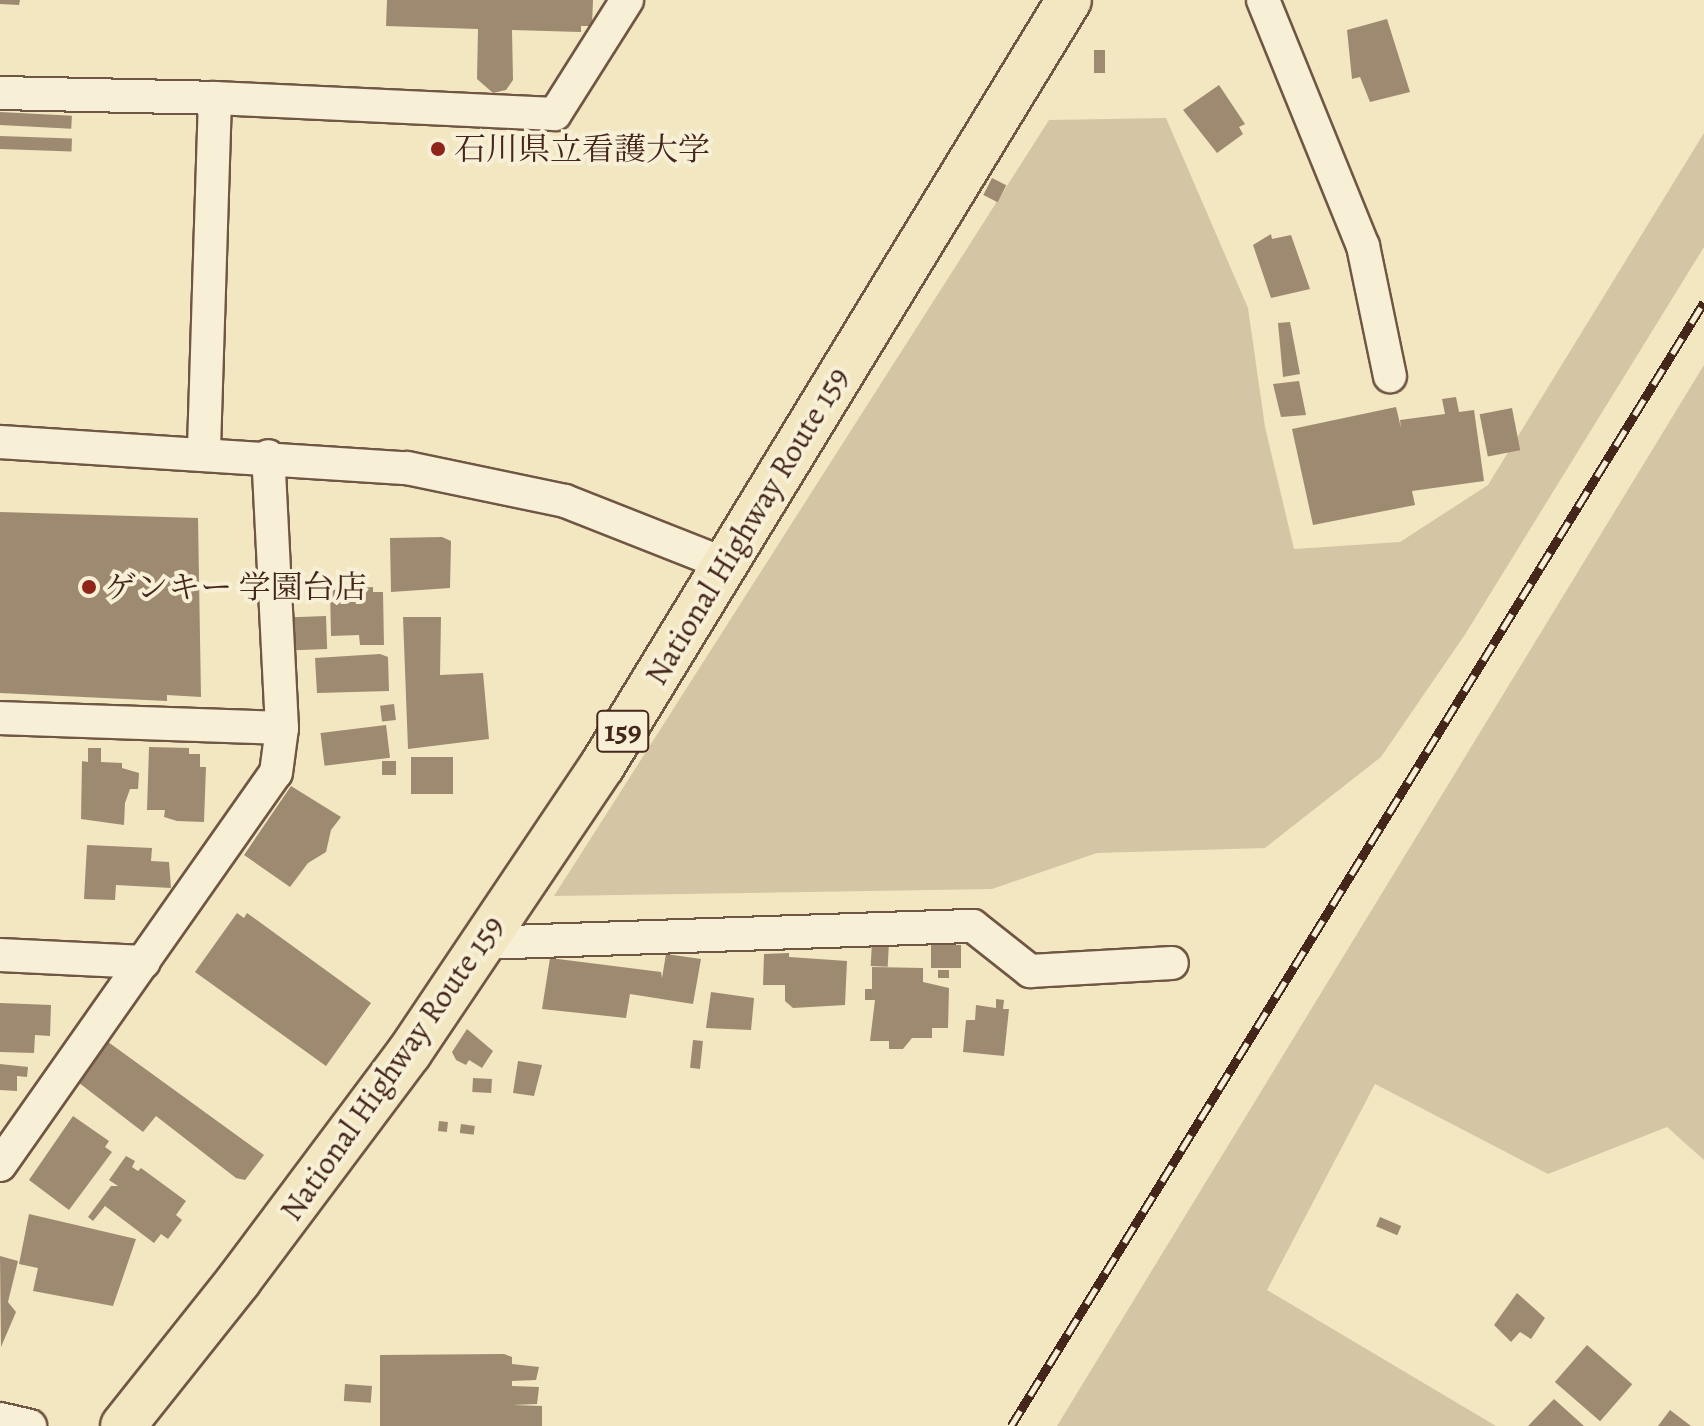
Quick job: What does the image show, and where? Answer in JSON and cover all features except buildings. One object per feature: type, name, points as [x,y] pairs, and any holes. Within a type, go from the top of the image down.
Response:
[{"type":"highway","name":"National Highway Route 159","points":[[123,1426],[315,1179],[482,943],[602,766],[722,563],[1069,0]]},
{"type":"street","points":[[0,93],[215,98],[555,114],[627,0]]},
{"type":"street","points":[[1263,0],[1363,246],[1390,376]]},
{"type":"street","points":[[204,451],[215,98]]},
{"type":"street","points":[[0,442],[204,451],[407,468],[565,501],[722,563]]},
{"type":"street","points":[[0,1165],[276,773],[282,728],[268,456]]},
{"type":"street","points":[[0,718],[282,728]]},
{"type":"street","points":[[482,943],[973,926],[1030,971],[1172,963]]},
{"type":"street","points":[[0,955],[144,962]]},
{"type":"street","points":[[0,1419],[30,1426]]},
{"type":"shaded area","points":[[1166,118],[1248,308],[1265,427],[1294,549],[1400,542],[1488,485],[1704,133],[1704,247],[1466,633],[1381,757],[1265,848],[1097,853],[992,889],[554,896],[1049,120]]},
{"type":"shaded area","points":[[1704,365],[1704,1160],[1667,1127],[1548,1174],[1375,1084],[1267,1290],[1496,1426],[1057,1426]]},
{"type":"railway","points":[[1011,1426],[1704,302]]},
{"type":"place","name":"石川県立看護大学","points":[[438,149]]},
{"type":"place","name":"ゲンキー 学園台店","points":[[89,587]]}]
